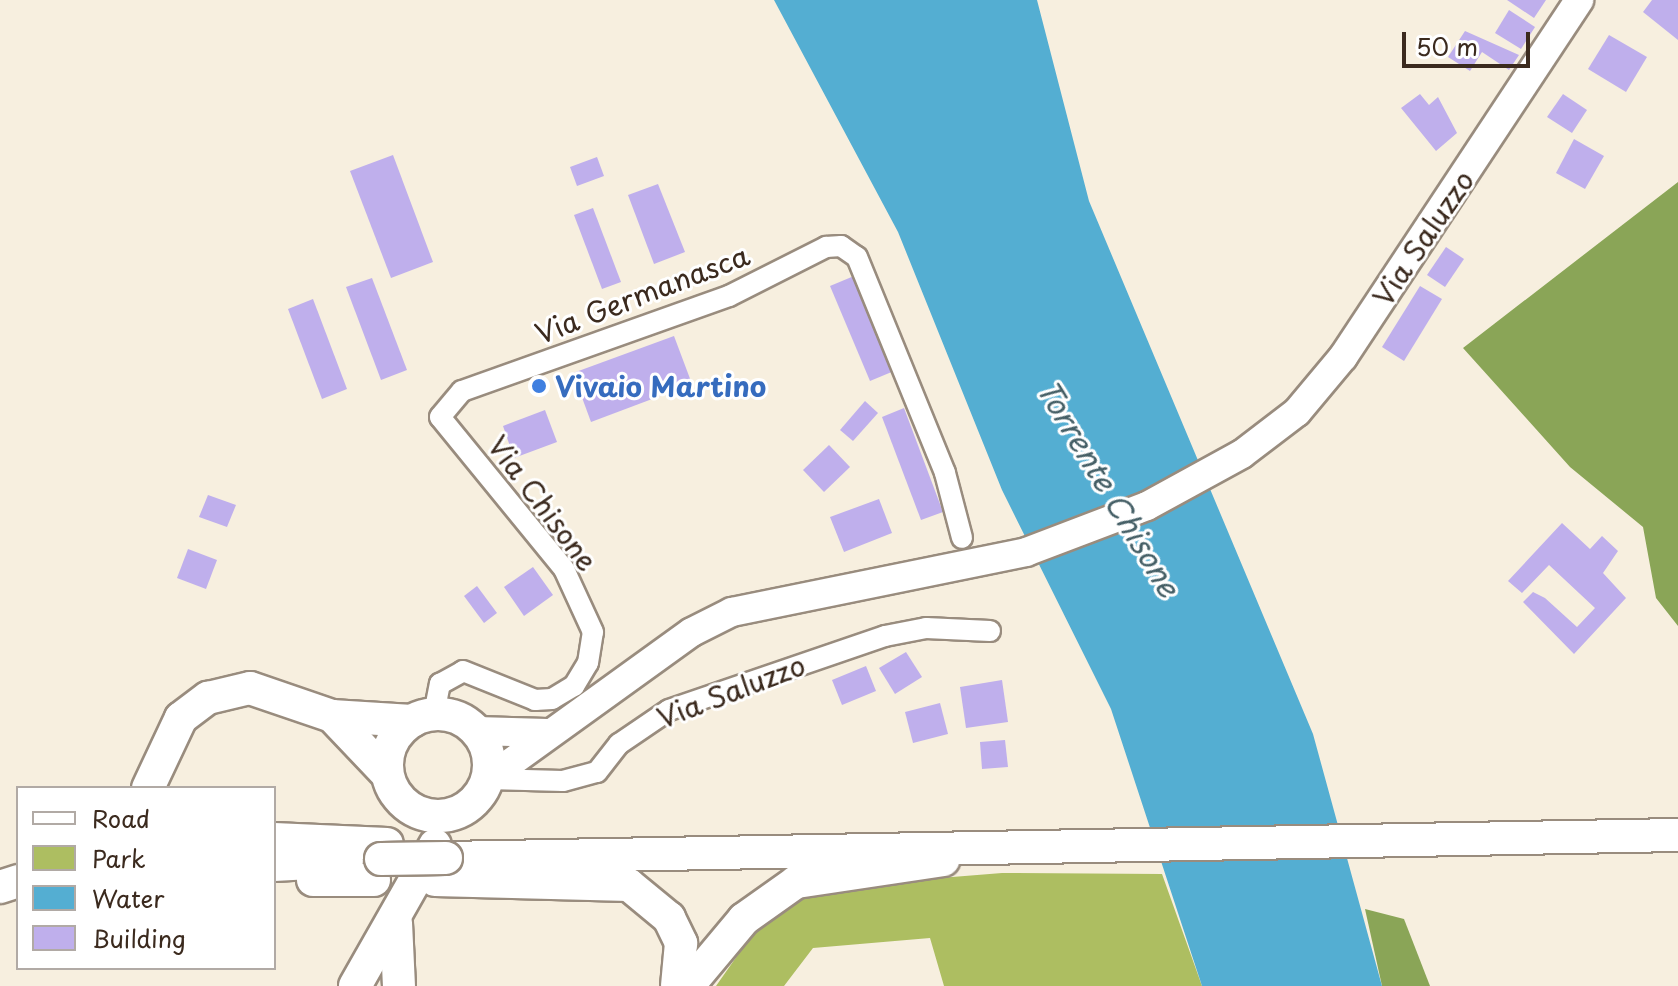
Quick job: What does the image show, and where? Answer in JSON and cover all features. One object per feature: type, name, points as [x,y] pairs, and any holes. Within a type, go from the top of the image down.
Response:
[{"type":"main road","name":"Via Saluzzo","points":[[488,779],[547,733],[732,612],[984,564],[1147,506],[1242,454],[1297,412],[1343,357],[1579,0]]},
{"type":"main road","points":[[149,786],[181,718],[208,698],[250,688],[332,716],[423,717],[476,731],[547,733]]},
{"type":"main road","points":[[332,716],[387,774],[404,804],[441,854],[629,885],[669,918],[681,943],[677,986]]},
{"type":"main road","points":[[387,774],[391,743],[423,717]]},
{"type":"main road","points":[[355,986],[481,795],[488,779],[490,762],[476,731]]},
{"type":"main road","points":[[169,742],[172,786]]},
{"type":"main road","points":[[404,804],[419,814],[441,854]]},
{"type":"main road","points":[[276,879],[441,854],[518,856],[1441,835],[1678,835]]},
{"type":"main road","points":[[276,839],[381,861]]},
{"type":"main road","points":[[688,986],[744,919],[796,882],[900,870],[1015,845]]},
{"type":"main road","points":[[276,865],[381,861]]},
{"type":"main road","points":[[396,920],[399,986]]},
{"type":"street","name":"Via Germanasca","points":[[440,417],[462,391],[729,296],[841,246],[857,257],[945,473],[962,538]]},
{"type":"street","name":"Via Chisone","points":[[423,717],[440,684],[463,671],[535,700],[552,699],[574,686],[588,663],[593,632],[564,569],[440,417]]},
{"type":"street","name":"Via Saluzzo","points":[[488,779],[563,781],[597,772],[619,744],[669,710],[885,636],[926,628],[990,631]]},
{"type":"green space","points":[[1678,182],[1678,626],[1656,598],[1643,527],[1570,467],[1463,348]]},
{"type":"green space","points":[[1002,873],[1162,874],[1202,986],[944,986],[930,938],[813,948],[784,986],[716,986],[763,919],[828,887]]},
{"type":"green space","points":[[1365,909],[1404,919],[1430,986],[1382,986]]},
{"type":"water","name":"Torrente Chisone","points":[[774,0],[1037,0],[1089,201],[1313,734],[1382,986],[1202,986],[1111,709],[1002,490],[898,232]]},
{"type":"building","points":[[1507,0],[1546,0],[1534,18]]},
{"type":"building","points":[[1652,0],[1678,0],[1678,40],[1643,12]]},
{"type":"building","points":[[1509,10],[1535,27],[1521,49],[1495,33]]},
{"type":"building","points":[[1465,31],[1519,55],[1509,70],[1482,52],[1470,71],[1448,57]]},
{"type":"building","points":[[1609,35],[1647,57],[1626,92],[1588,69]]},
{"type":"building","points":[[1420,94],[1429,105],[1438,97],[1457,133],[1436,151],[1401,108]]},
{"type":"building","points":[[1563,94],[1587,110],[1572,133],[1547,117]]},
{"type":"building","points":[[1574,139],[1604,156],[1585,189],[1556,173]]},
{"type":"building","points":[[393,155],[433,262],[391,278],[350,171]]},
{"type":"building","points":[[597,157],[604,176],[577,186],[570,167]]},
{"type":"building","points":[[658,184],[685,252],[654,264],[628,195]]},
{"type":"building","points":[[593,208],[621,282],[602,289],[574,215]]},
{"type":"building","points":[[1446,247],[1464,259],[1445,287],[1427,275]]},
{"type":"building","points":[[854,276],[894,371],[870,381],[830,286]]},
{"type":"building","points":[[372,278],[407,370],[381,380],[346,287]]},
{"type":"building","points":[[1420,286],[1442,299],[1404,361],[1382,347]]},
{"type":"building","points":[[313,299],[347,389],[322,399],[288,309]]},
{"type":"building","points":[[674,336],[692,384],[591,422],[573,373]]},
{"type":"building","points":[[865,401],[878,413],[853,441],[840,430]]},
{"type":"building","points":[[904,408],[943,512],[921,520],[882,417]]},
{"type":"building","points":[[545,410],[557,442],[514,458],[503,426]]},
{"type":"building","points":[[829,445],[850,467],[824,492],[803,470]]},
{"type":"building","points":[[208,495],[236,505],[227,527],[199,517]]},
{"type":"building","points":[[879,499],[892,533],[844,552],[830,517]]},
{"type":"building","points":[[1562,523],[1590,549],[1602,536],[1618,551],[1603,573],[1626,598],[1574,654],[1523,602],[1533,592],[1545,598],[1577,627],[1595,608],[1549,565],[1522,593],[1508,581]]},
{"type":"building","points":[[188,549],[217,560],[206,589],[177,578]]},
{"type":"building","points":[[533,567],[553,595],[524,616],[504,587]]},
{"type":"building","points":[[477,586],[497,613],[484,623],[464,596]]},
{"type":"building","points":[[906,652],[922,677],[895,694],[879,668]]},
{"type":"building","points":[[866,666],[876,691],[842,705],[832,680]]},
{"type":"building","points":[[1002,680],[1008,722],[966,728],[960,687]]},
{"type":"building","points":[[940,703],[948,734],[913,743],[905,712]]},
{"type":"building","points":[[1005,740],[1008,767],[982,769],[980,742]]},
{"type":"place","name":"Vivaio Martino","points":[[539,386]]}]
